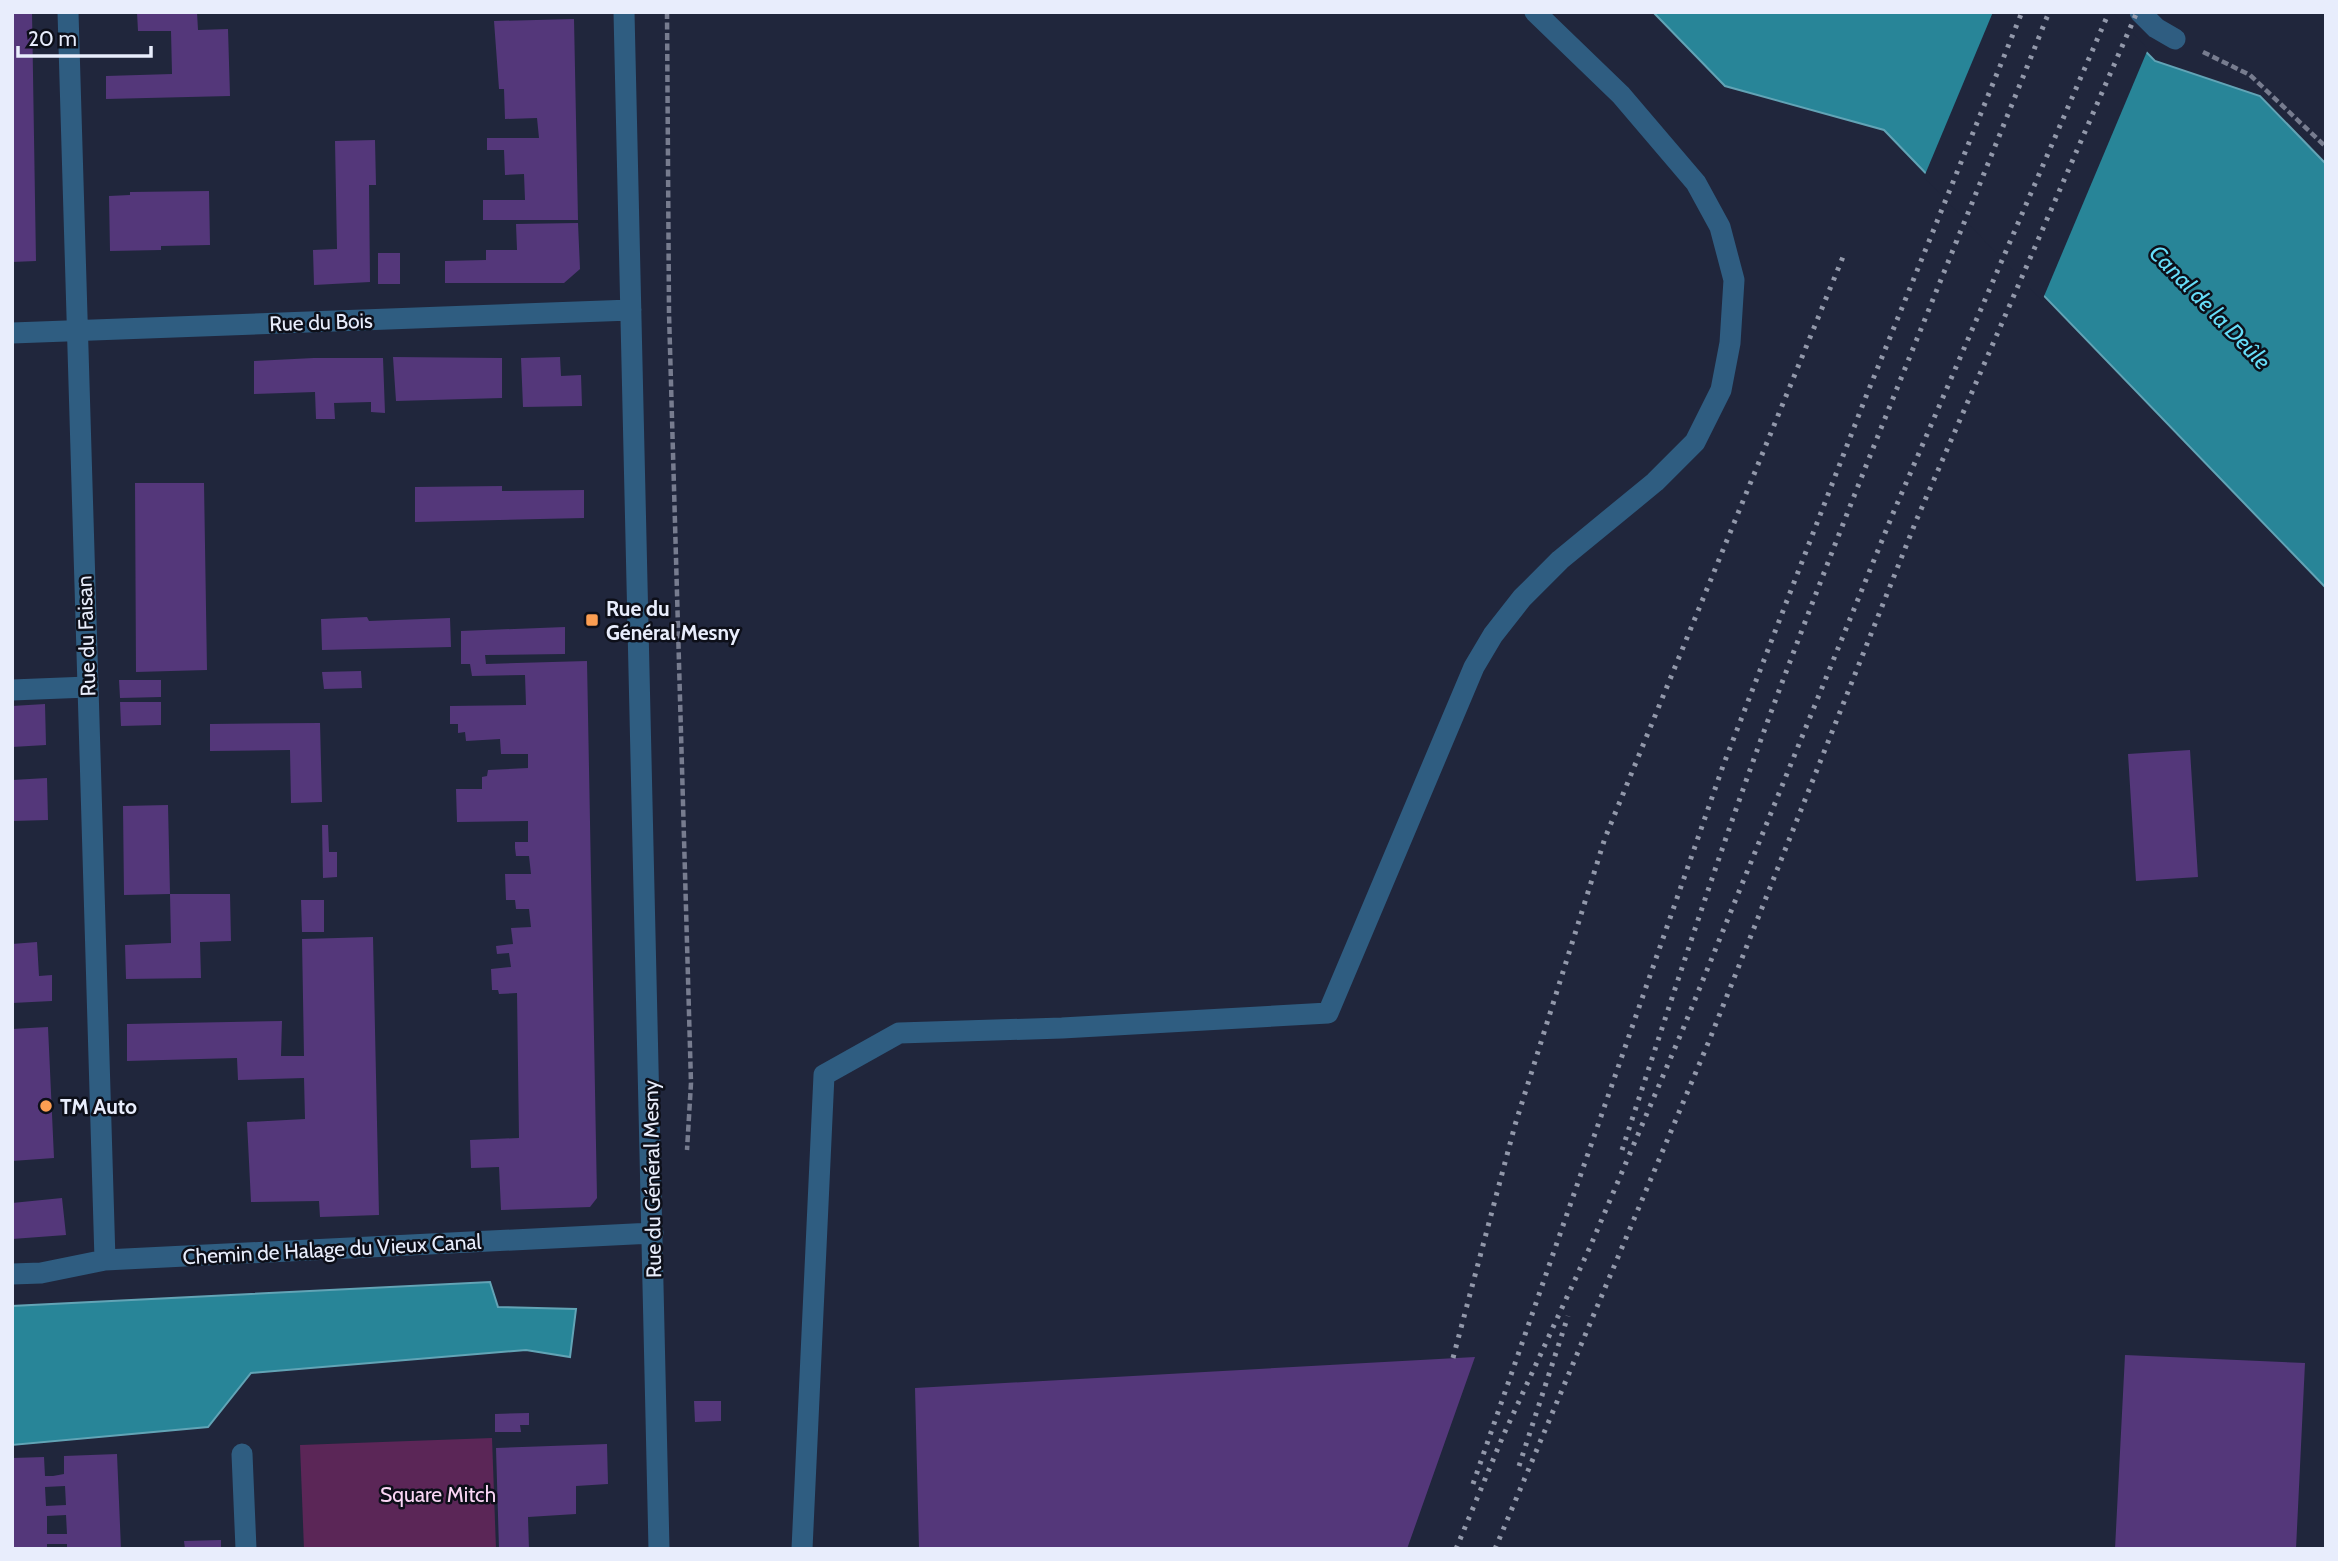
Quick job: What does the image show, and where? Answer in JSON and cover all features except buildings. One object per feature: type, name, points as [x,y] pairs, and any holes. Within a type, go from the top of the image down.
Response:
[{"type":"street","name":"Rue du Faisan","points":[[68,12],[105,1260]]},
{"type":"street","name":"Rue du Général Mesny","points":[[624,12],[659,1549]]},
{"type":"street","points":[[802,1549],[824,1075],[899,1033],[1062,1028],[1328,1013],[1474,667],[1493,635],[1522,598],[1560,560],[1655,482],[1695,442],[1721,390],[1730,343],[1734,280],[1720,227],[1696,183],[1621,95],[1535,12]]},
{"type":"street","points":[[2140,12],[2155,28],[2175,39]]},
{"type":"street","name":"Rue du Bois","points":[[12,333],[631,310]]},
{"type":"street","points":[[12,690],[88,687]]},
{"type":"street","name":"Chemin de Halage du Vieux Canal","points":[[12,1274],[41,1273],[105,1260],[653,1234]]},
{"type":"street","points":[[242,1454],[246,1549]]},
{"type":"path","points":[[667,12],[669,313],[691,1083],[686,1161]]},
{"type":"path","points":[[2175,39],[2250,75],[2326,147]]},
{"type":"green space","name":"Square Mitch","points":[[492,1438],[496,1549],[304,1549],[300,1445]]},
{"type":"water","name":"Canal de la Deûle","points":[[1653,12],[2107,12],[2155,61],[2260,96],[2326,164],[2326,588],[1884,130],[1725,86]]},
{"type":"water","points":[[490,1282],[498,1307],[576,1309],[570,1357],[526,1350],[251,1373],[208,1427],[12,1445],[12,1306]]},
{"type":"pier","points":[[1993,12],[2112,12],[2148,49],[2042,301],[1924,177]]},
{"type":"railway","points":[[1473,1484],[1723,766],[1865,399],[2022,12]]},
{"type":"railway","points":[[1622,1150],[1768,720],[1854,497],[2049,12]]},
{"type":"railway","points":[[1456,1549],[1503,1436],[1590,1247],[1683,1029],[1894,511],[2109,12]]},
{"type":"railway","points":[[1495,1549],[1709,1041],[1916,521],[2137,12]]},
{"type":"railway","points":[[1453,1358],[1515,1125],[1605,838],[1845,252]]},
{"type":"railway","points":[[1519,1466],[1568,1316]]},
{"type":"place","name":"Rue du Général Mesny","points":[[592,620]]},
{"type":"place","name":"TM Auto","points":[[46,1106]]}]
